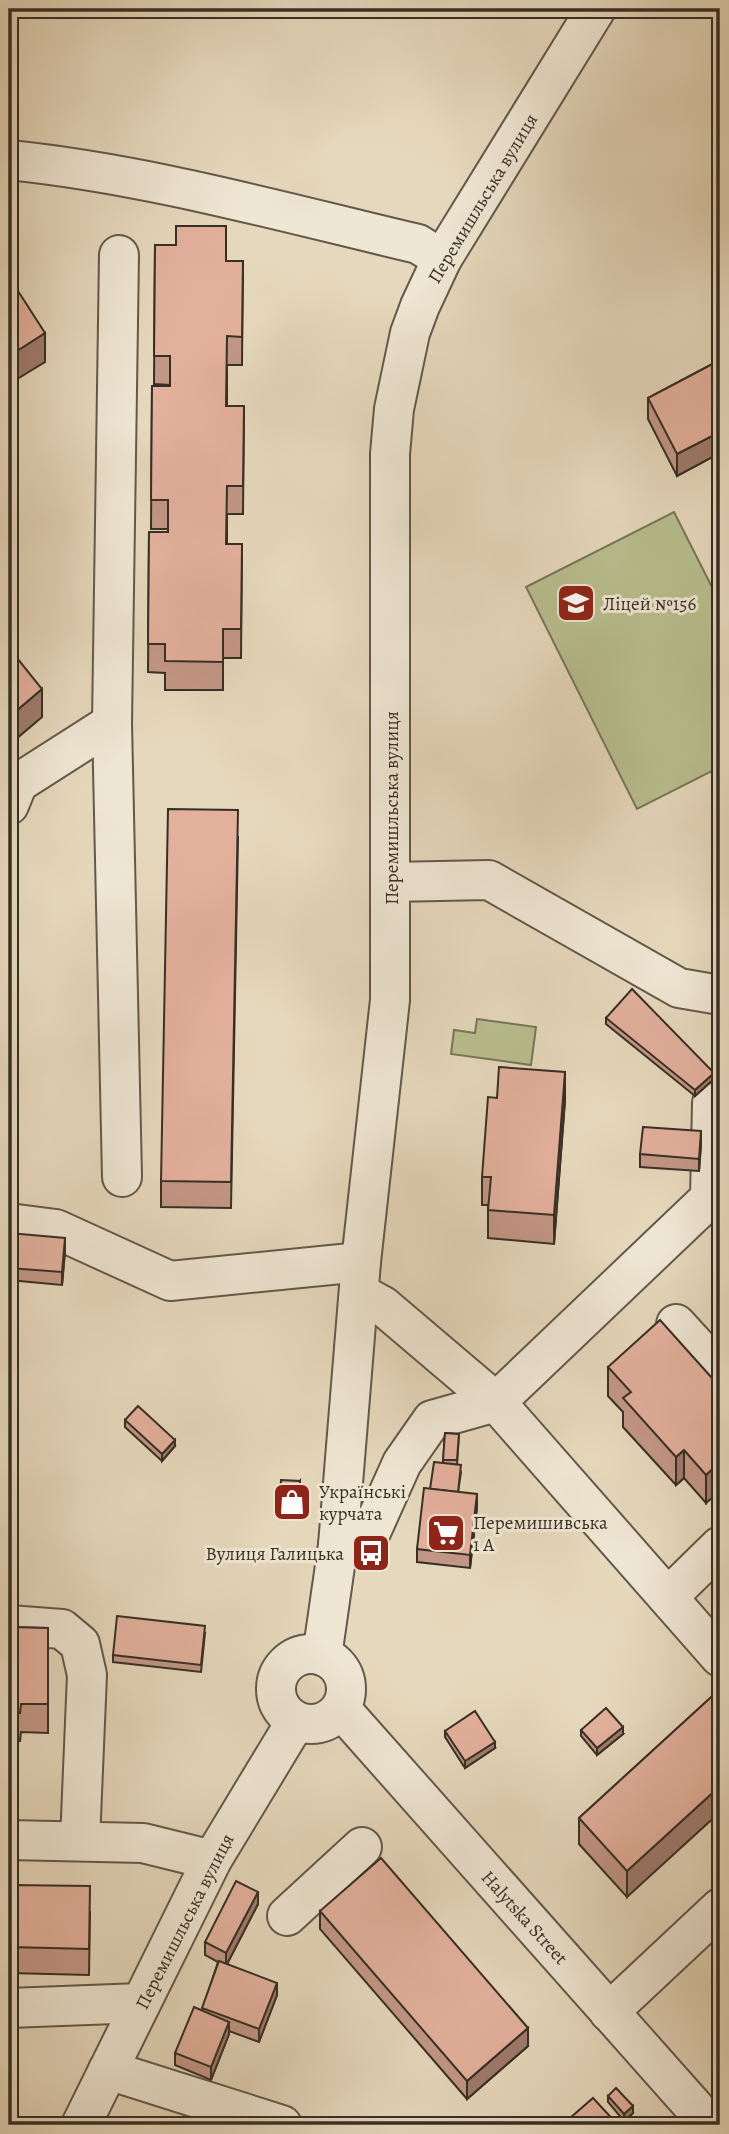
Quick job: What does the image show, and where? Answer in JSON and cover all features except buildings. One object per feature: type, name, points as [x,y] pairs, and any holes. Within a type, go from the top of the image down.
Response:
[{"type":"street","name":"Перемишльська вулиця","points":[[322,1656],[338,1545],[360,1278],[390,1000],[390,454],[394,409],[411,333],[420,306],[442,259],[596,9]]},
{"type":"street","points":[[9,160],[144,180],[418,244],[442,259]]},
{"type":"street","points":[[118,255],[112,723],[122,1177]]},
{"type":"street","points":[[9,805],[18,783],[112,723]]},
{"type":"street","points":[[391,882],[489,880],[679,988],[720,995]]},
{"type":"street","points":[[338,1545],[371,1531],[402,1463],[432,1420],[496,1402],[715,1204],[712,1103]]},
{"type":"street","points":[[9,1223],[56,1229],[170,1281],[360,1278],[383,1306],[496,1402],[720,1657]]},
{"type":"street","points":[[676,1324],[720,1372]]},
{"type":"street","points":[[668,1597],[720,1546]]},
{"type":"street","points":[[9,1625],[62,1629],[80,1644],[87,1675],[80,1841]]},
{"type":"street","points":[[302,1655],[322,1656],[332,1660],[345,1678],[345,1699],[341,1709],[334,1716],[315,1724],[296,1721],[287,1715],[276,1697],[278,1676],[292,1660],[302,1655]]},
{"type":"street","name":"Halytska Street","points":[[341,1709],[710,2125]]},
{"type":"street","name":"Перемишльська вулиця","points":[[81,2125],[212,1860],[296,1721]]},
{"type":"street","points":[[9,1840],[143,1843],[212,1860]]},
{"type":"street","points":[[287,1916],[362,1847]]},
{"type":"street","points":[[609,2012],[720,1908]]},
{"type":"street","points":[[9,2008],[141,2003]]},
{"type":"street","points":[[108,2070],[282,2125]]},
{"type":"green space","points":[[674,512],[720,603],[720,767],[637,809],[526,587]]},
{"type":"green space","points":[[477,1019],[536,1027],[531,1065],[451,1054],[454,1030],[475,1033]]},
{"type":"place","name":"Ліцей №156","points":[[576,603]]},
{"type":"place","name":"Українські курчата","points":[[292,1502]]},
{"type":"place","name":"Перемишивська 1 А","points":[[446,1533]]},
{"type":"place","name":"Вулиця Галицька","points":[[371,1553]]}]
